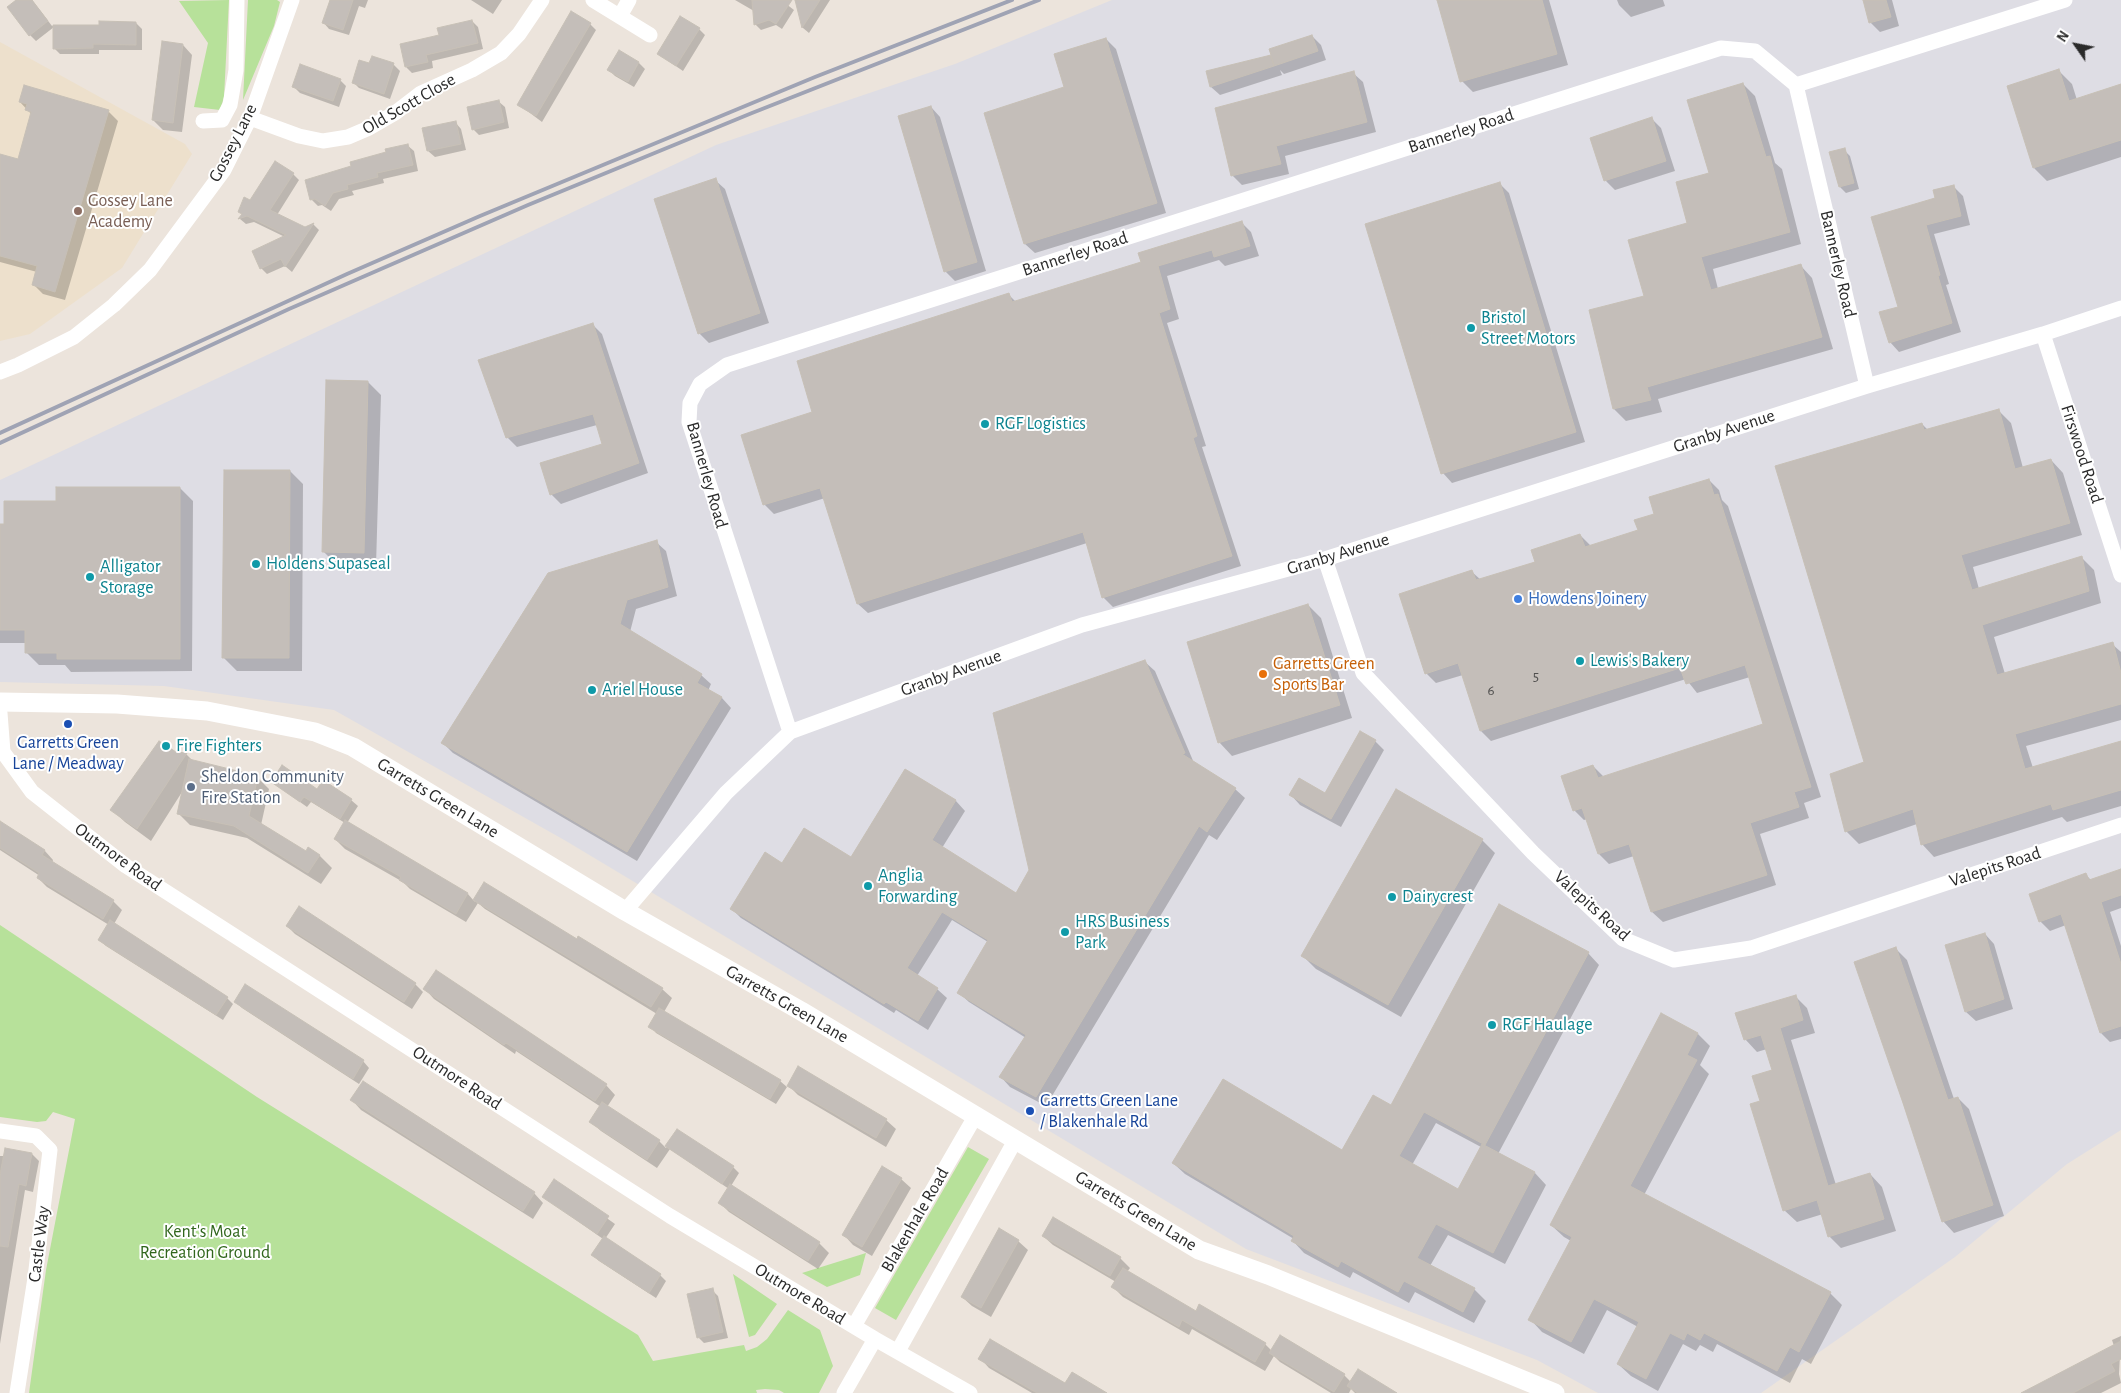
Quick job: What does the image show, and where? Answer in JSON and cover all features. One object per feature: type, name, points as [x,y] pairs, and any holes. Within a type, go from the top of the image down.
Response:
[{"type":"street","name":"Gossey Lane","points":[[204,121],[222,120],[230,105],[236,70],[237,0]]},
{"type":"street","name":"Gossey Lane","points":[[0,372],[18,365],[74,336],[114,305],[150,270],[224,170],[250,118],[292,0]]},
{"type":"street","name":"Old Scott Close","points":[[250,118],[299,136],[322,141],[348,137],[369,128],[395,113],[421,93],[472,70],[501,53],[519,34],[542,0]]},
{"type":"street","points":[[593,0],[650,35]]},
{"type":"street","points":[[620,16],[629,0]]},
{"type":"street","points":[[1796,84],[2065,0]]},
{"type":"street","name":"Bannerley Road","points":[[790,732],[689,422],[690,403],[700,384],[727,365],[1721,48],[1755,51],[1796,84],[1867,386]]},
{"type":"street","name":"Granby Avenue","points":[[625,911],[726,793],[790,732],[1082,625],[1325,559],[1867,386],[2043,334],[2121,308]]},
{"type":"street","name":"Firswood Road","points":[[2043,334],[2121,575]]},
{"type":"street","name":"Valepits Road","points":[[1325,559],[1363,673],[1534,853],[1623,939],[1674,960],[1751,948],[2121,825]]},
{"type":"street","name":"Garretts Green Lane","points":[[0,702],[116,704],[207,711],[315,732],[353,747],[625,911],[801,1011],[976,1115],[1199,1250],[1268,1275],[1555,1393]]},
{"type":"street","name":"Outmore Road","points":[[0,713],[2,752],[32,792],[126,866],[670,1216],[875,1339],[970,1393]]},
{"type":"street","name":"Blakenhale Road","points":[[854,1326],[976,1115]]},
{"type":"street","name":"Castle Way","points":[[0,1131],[36,1136],[50,1150],[35,1278],[17,1393]]},
{"type":"street","points":[[898,1352],[1016,1139]]},
{"type":"street","points":[[844,1393],[875,1339]]},
{"type":"shaded area","points":[[1112,0],[2121,0],[2121,1130],[2067,1164],[1955,1257],[1761,1393],[1598,1393],[1537,1360],[1246,1249],[566,841],[334,710],[164,686],[0,682],[0,480],[716,145],[955,64]]},
{"type":"shaded area","name":"Gossey Lane Academy","points":[[0,42],[185,144],[192,154],[122,268],[30,334],[0,341]]},
{"type":"green space","points":[[229,0],[224,97],[220,110],[194,107],[208,43],[179,1]]},
{"type":"green space","points":[[248,0],[277,0],[280,2],[274,26],[243,100]]},
{"type":"green space","name":"Kent's Moat Recreation Ground","points":[[0,925],[257,1097],[638,1335],[653,1361],[744,1345],[746,1351],[757,1347],[767,1339],[788,1310],[820,1330],[833,1366],[819,1393],[784,1393],[779,1390],[765,1389],[756,1390],[757,1393],[29,1393],[46,1270],[75,1119],[53,1112],[46,1121],[37,1122],[0,1117]]},
{"type":"green space","points":[[968,1147],[989,1159],[896,1320],[875,1308]]},
{"type":"green space","points":[[866,1253],[860,1275],[827,1287],[802,1273]]},
{"type":"green space","points":[[733,1274],[777,1304],[755,1335],[749,1337]]},
{"type":"building","points":[[16,0],[32,0],[48,21],[29,36],[7,7]]},
{"type":"building","points":[[330,0],[353,0],[343,30],[322,23]]},
{"type":"building","points":[[752,0],[792,0],[776,24],[769,20],[754,25]]},
{"type":"building","points":[[795,0],[820,0],[802,28]]},
{"type":"building","points":[[1437,0],[1542,0],[1557,54],[1460,82]]},
{"type":"building","points":[[1863,0],[1886,0],[1891,17],[1869,23]]},
{"type":"building","points":[[571,11],[591,23],[536,116],[517,105]]},
{"type":"building","points":[[680,16],[700,28],[676,66],[657,54]]},
{"type":"building","points":[[472,20],[478,43],[426,55],[428,62],[405,67],[400,44],[439,35],[437,28]]},
{"type":"building","points":[[99,21],[136,22],[136,45],[93,44],[93,48],[53,49],[53,25],[99,25]]},
{"type":"building","points":[[1312,35],[1318,51],[1210,87],[1206,71],[1271,55],[1269,49]]},
{"type":"building","points":[[1106,38],[1157,203],[1024,244],[984,113],[1064,87],[1054,54]]},
{"type":"building","points":[[162,41],[183,44],[173,123],[152,120]]},
{"type":"building","points":[[619,50],[639,62],[628,82],[607,70]]},
{"type":"building","points":[[372,56],[394,63],[384,94],[352,83],[359,60],[369,63]]},
{"type":"building","points":[[300,64],[341,79],[333,101],[292,87]]},
{"type":"building","points":[[2059,69],[2069,101],[2121,84],[2121,140],[2033,168],[2007,86]]},
{"type":"building","points":[[1354,71],[1367,122],[1276,146],[1281,164],[1231,176],[1215,108]]},
{"type":"building","points":[[1743,83],[1766,157],[1770,156],[1790,232],[1701,257],[1711,290],[1801,264],[1822,337],[1647,387],[1651,400],[1613,409],[1589,310],[1644,296],[1628,240],[1687,223],[1676,182],[1709,173],[1687,100]]},
{"type":"building","points":[[24,85],[109,110],[55,292],[32,285],[37,266],[0,256],[0,154],[18,159],[31,112],[25,110],[27,104],[19,102]]},
{"type":"building","points":[[499,100],[504,122],[472,130],[467,107]]},
{"type":"building","points":[[931,106],[977,262],[944,272],[898,116]]},
{"type":"building","points":[[1652,117],[1666,161],[1604,181],[1590,138]]},
{"type":"building","points":[[456,121],[461,144],[427,151],[422,128]]},
{"type":"building","points":[[408,144],[413,165],[377,173],[378,177],[347,185],[348,189],[333,193],[325,206],[315,199],[310,200],[305,180],[351,166],[350,162],[386,152],[385,149]]},
{"type":"building","points":[[1845,148],[1854,183],[1839,187],[1829,152]]},
{"type":"building","points":[[275,161],[294,173],[270,210],[305,227],[314,223],[285,267],[281,259],[260,269],[252,251],[286,235],[247,216],[238,219],[242,214],[238,212],[244,197],[250,200]]},
{"type":"building","points":[[716,178],[760,313],[698,334],[654,199]]},
{"type":"building","name":"Bristol Street Motors","points":[[1500,182],[1576,432],[1441,474],[1365,224]]},
{"type":"building","points":[[1954,185],[1961,216],[1926,225],[1952,323],[1889,343],[1879,312],[1898,307],[1871,217],[1935,198],[1933,190]]},
{"type":"building","name":"RGF Logistics","points":[[1242,221],[1250,246],[1214,257],[1212,250],[1158,266],[1170,309],[1159,313],[1197,436],[1193,438],[1232,556],[1102,598],[1083,532],[857,604],[820,488],[763,505],[741,435],[812,412],[797,361],[1009,293],[1012,302],[1141,262],[1138,253]]},
{"type":"building","points":[[593,323],[639,463],[550,495],[540,463],[602,444],[593,414],[506,438],[478,360]]},
{"type":"building","points":[[326,380],[368,381],[364,553],[322,552]]},
{"type":"building","points":[[1999,409],[2015,469],[2051,459],[2070,523],[1961,555],[1972,590],[2082,556],[2089,591],[1982,625],[1997,675],[2113,642],[2121,673],[2121,704],[2015,734],[2025,769],[2121,741],[2121,790],[2053,810],[2051,804],[1921,845],[1913,809],[1845,832],[1830,774],[1864,762],[1775,466],[1922,423],[1924,430]]},
{"type":"building","name":"Holdens Supaseal","points":[[224,470],[290,470],[289,658],[222,658]]},
{"type":"building","points":[[1709,479],[1714,495],[1718,494],[1811,787],[1794,792],[1799,807],[1750,823],[1767,875],[1651,912],[1629,844],[1598,854],[1582,808],[1573,811],[1561,776],[1593,765],[1598,778],[1763,724],[1745,665],[1686,684],[1680,668],[1480,731],[1458,663],[1425,674],[1399,594],[1472,570],[1476,580],[1535,562],[1531,550],[1580,534],[1585,547],[1638,530],[1634,520],[1654,514],[1649,497]]},
{"type":"building","name":"Alligator Storage","points":[[56,487],[180,487],[180,659],[57,659],[57,653],[25,653],[25,630],[0,630],[0,524],[4,524],[4,501],[56,501]]},
{"type":"building","name":"Ariel House","points":[[657,540],[668,587],[627,600],[620,624],[702,674],[697,683],[722,697],[627,852],[441,743],[548,573]]},
{"type":"building","name":"Garretts Green Sports Bar","points":[[1308,604],[1340,705],[1218,743],[1187,642]]},
{"type":"building","name":"HRS Business Park","points":[[1145,660],[1185,753],[1182,754],[1236,788],[1207,832],[1199,826],[1036,1097],[999,1077],[1026,1035],[957,993],[988,940],[942,912],[907,968],[938,988],[918,1021],[886,1002],[884,1004],[730,909],[765,852],[782,863],[804,828],[851,857],[905,769],[956,800],[932,840],[1016,893],[1029,870],[993,713]]},
{"type":"building","points":[[1360,731],[1376,740],[1331,819],[1289,795],[1299,778],[1325,793]]},
{"type":"building","points":[[159,741],[176,752],[187,753],[137,829],[110,810]]},
{"type":"building","points":[[189,759],[258,776],[249,816],[306,851],[308,847],[320,855],[308,873],[234,826],[177,814]]},
{"type":"building","points":[[282,765],[317,789],[323,780],[352,799],[340,819],[304,797],[300,802],[271,782]]},
{"type":"building","name":"Dairycrest","points":[[1396,789],[1483,839],[1388,1005],[1301,956]]},
{"type":"building","points":[[345,820],[468,893],[456,914],[399,880],[401,877],[334,839]]},
{"type":"building","points":[[0,821],[45,850],[42,855],[114,900],[103,919],[37,878],[39,873],[0,848]]},
{"type":"building","points":[[2121,869],[2121,895],[2101,902],[2121,964],[2121,1026],[2100,1033],[2061,914],[2039,922],[2029,894],[2086,873],[2089,880]]},
{"type":"building","points":[[484,882],[577,939],[578,936],[663,988],[651,1007],[473,900]]},
{"type":"building","points":[[1499,904],[1589,952],[1485,1145],[1424,1112],[1399,1156],[1458,1189],[1482,1144],[1535,1172],[1493,1253],[1436,1224],[1417,1258],[1475,1288],[1463,1312],[1404,1281],[1398,1292],[1341,1261],[1338,1267],[1291,1241],[1294,1236],[1172,1163],[1223,1079],[1342,1150],[1373,1095],[1391,1105]]},
{"type":"building","points":[[299,906],[416,983],[404,1002],[286,926]]},
{"type":"building","points":[[110,920],[228,997],[216,1015],[98,940]]},
{"type":"building","points":[[1985,933],[2004,999],[1965,1012],[1945,945]]},
{"type":"building","points":[[1896,947],[1948,1100],[1958,1097],[1993,1205],[1942,1222],[1854,962]]},
{"type":"building","points":[[436,970],[607,1084],[595,1101],[506,1043],[504,1045],[423,989]]},
{"type":"building","points":[[245,984],[364,1060],[353,1079],[234,1002]]},
{"type":"building","points":[[1796,995],[1803,1020],[1780,1028],[1828,1186],[1870,1173],[1884,1219],[1828,1237],[1817,1200],[1783,1211],[1750,1104],[1760,1101],[1752,1076],[1772,1070],[1761,1035],[1744,1040],[1735,1013]]},
{"type":"building","points":[[659,1008],[781,1080],[770,1099],[648,1027]]},
{"type":"building","points":[[1661,1013],[1698,1033],[1687,1055],[1697,1060],[1630,1186],[1831,1292],[1799,1352],[1790,1347],[1777,1371],[1704,1333],[1700,1340],[1687,1333],[1684,1340],[1670,1333],[1646,1379],[1617,1364],[1639,1322],[1594,1299],[1571,1342],[1528,1320],[1572,1237],[1550,1225]]},
{"type":"building","points":[[798,1066],[887,1119],[876,1138],[787,1086]]},
{"type":"building","points":[[363,1081],[535,1192],[523,1211],[350,1100]]},
{"type":"building","points":[[602,1102],[660,1140],[647,1160],[589,1122]]},
{"type":"building","points":[[677,1129],[734,1166],[722,1184],[665,1146]]},
{"type":"building","points":[[5,1148],[32,1153],[26,1186],[19,1184],[8,1247],[0,1246],[0,1175]]},
{"type":"building","points":[[882,1166],[902,1178],[862,1247],[842,1235]]},
{"type":"building","points":[[554,1179],[609,1216],[597,1234],[542,1197]]},
{"type":"building","points":[[730,1184],[820,1242],[808,1261],[718,1203]]},
{"type":"building","points":[[1053,1217],[1121,1257],[1110,1276],[1042,1236]]},
{"type":"building","points":[[999,1228],[1019,1240],[981,1308],[961,1297]]},
{"type":"building","points":[[604,1236],[661,1274],[649,1293],[591,1255]]},
{"type":"building","points":[[1123,1268],[1196,1311],[1199,1304],[1266,1343],[1255,1362],[1182,1320],[1179,1327],[1111,1287]]},
{"type":"building","points":[[713,1288],[723,1332],[697,1338],[687,1294]]},
{"type":"building","points":[[1280,1335],[1345,1374],[1334,1392],[1269,1353]]},
{"type":"building","points":[[990,1339],[1065,1383],[1072,1372],[1107,1393],[1037,1393],[978,1359]]},
{"type":"building","points":[[2121,1341],[2121,1359],[2111,1364],[2115,1371],[2073,1393],[2021,1393]]},
{"type":"building","points":[[1358,1369],[1397,1393],[1358,1393],[1347,1386]]},
{"type":"railway","points":[[0,433],[347,274],[480,216],[815,77],[1012,0]]},
{"type":"railway","points":[[0,443],[289,309],[528,205],[752,113],[1039,0]]},
{"type":"place","name":"Gossey Lane Academy","points":[[78,211]]},
{"type":"place","name":"Bristol Street Motors","points":[[1471,328]]},
{"type":"place","name":"RGF Logistics","points":[[985,424]]},
{"type":"place","name":"Holdens Supaseal","points":[[256,564]]},
{"type":"place","name":"Alligator Storage","points":[[90,577]]},
{"type":"place","name":"Howdens Joinery","points":[[1518,599]]},
{"type":"place","name":"Lewis's Bakery","points":[[1580,661]]},
{"type":"place","name":"Garretts Green Sports Bar","points":[[1263,674]]},
{"type":"place","name":"Ariel House","points":[[592,690]]},
{"type":"place","name":"Garretts Green Lane / Meadway","points":[[68,724]]},
{"type":"place","name":"Fire Fighters","points":[[166,746]]},
{"type":"place","name":"Sheldon Community Fire Station","points":[[191,787]]},
{"type":"place","name":"Anglia Forwarding","points":[[868,886]]},
{"type":"place","name":"Dairycrest","points":[[1392,897]]},
{"type":"place","name":"HRS Business Park","points":[[1065,932]]},
{"type":"place","name":"RGF Haulage","points":[[1492,1025]]},
{"type":"place","name":"Garretts Green Lane / Blakenhale Rd","points":[[1030,1111]]}]
